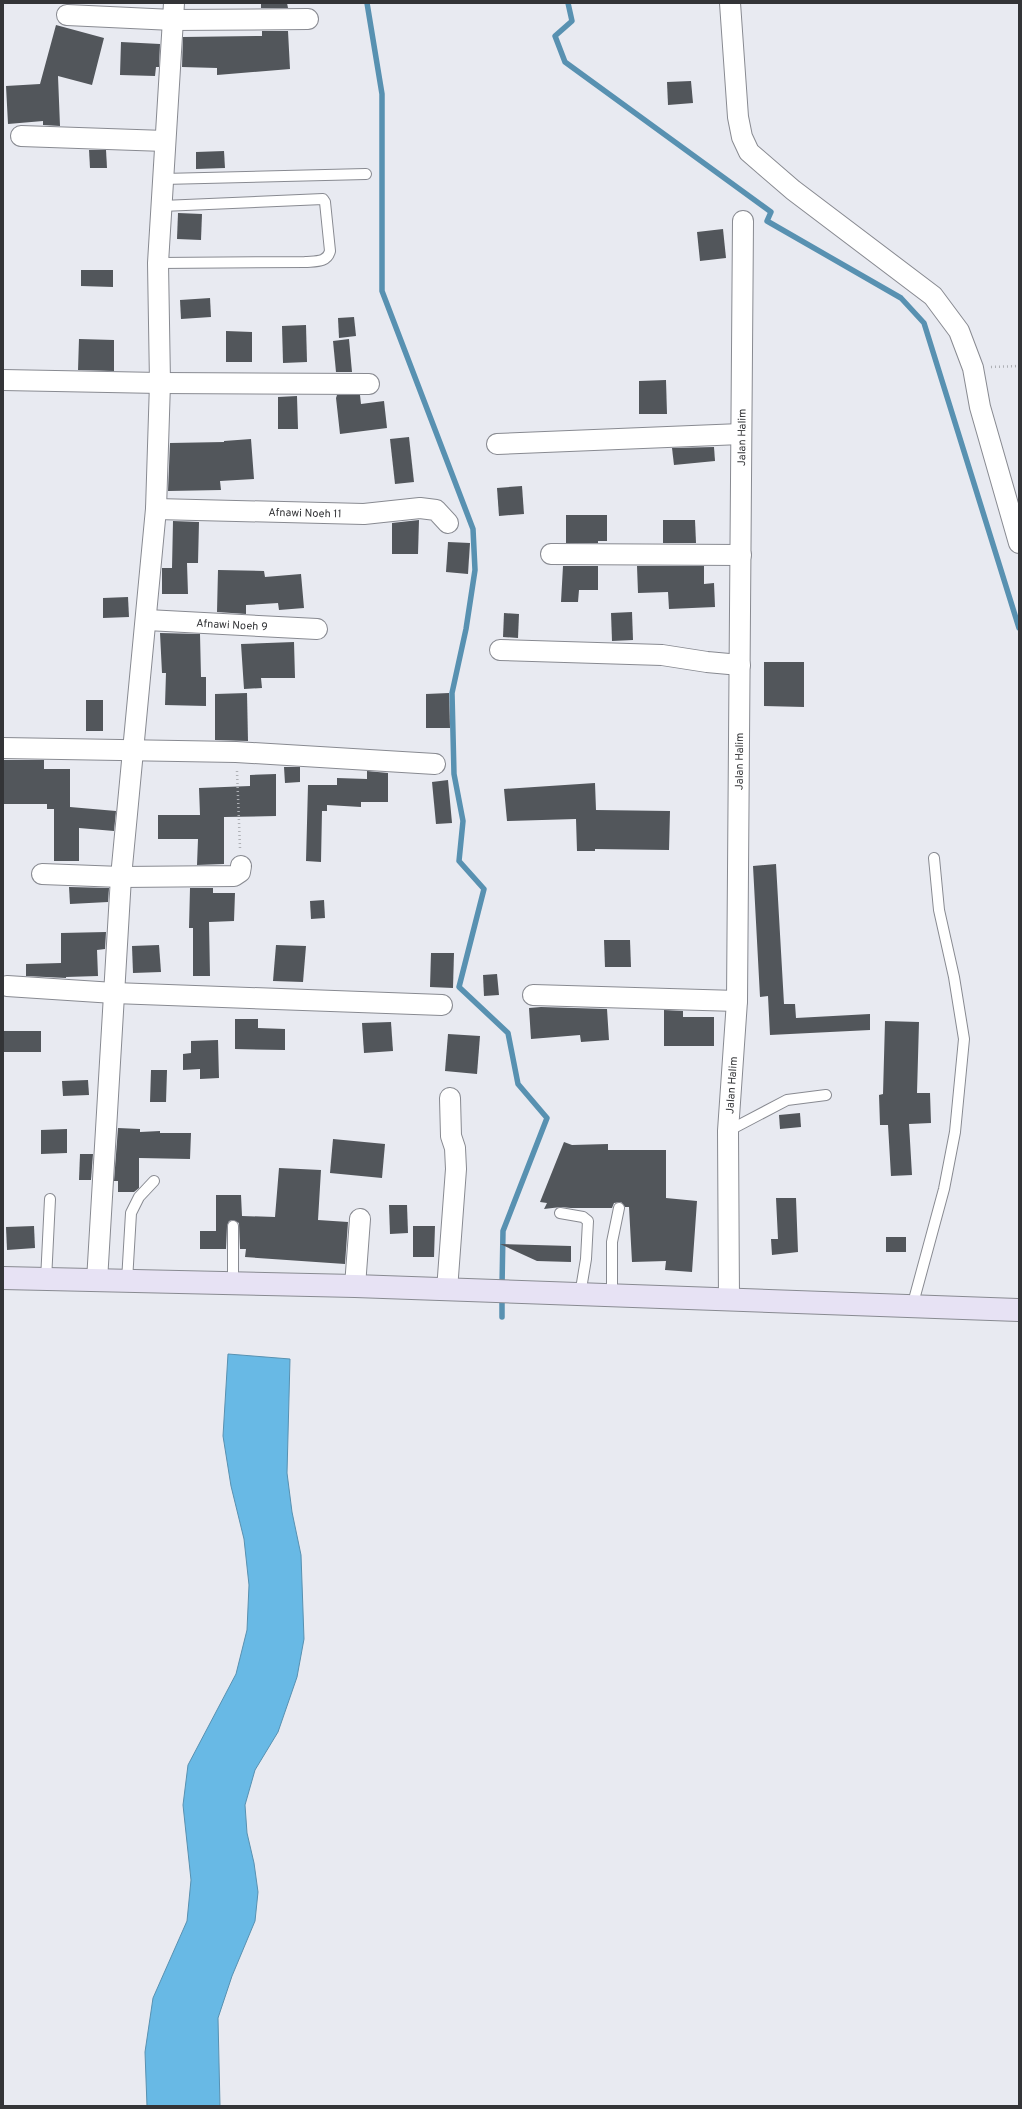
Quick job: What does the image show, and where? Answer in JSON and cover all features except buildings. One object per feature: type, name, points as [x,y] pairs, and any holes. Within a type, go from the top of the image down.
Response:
[{"type":"main road","points":[[3,1278],[356,1286],[1019,1310]]},
{"type":"street","points":[[730,3],[738,117],[742,137],[750,152],[792,190],[933,296],[959,331],[972,368],[980,407],[1019,543]]},
{"type":"street","points":[[67,15],[173,11],[308,19]]},
{"type":"street","points":[[97,1281],[121,876],[147,620],[156,509],[160,383],[158,263],[173,11]]},
{"type":"street","points":[[21,136],[166,140]]},
{"type":"street","name":"Jalan Halim","points":[[729,1300],[728,1131],[737,1001],[743,221]]},
{"type":"street","points":[[3,380],[160,383],[369,384]]},
{"type":"street","points":[[498,444],[741,434]]},
{"type":"street","name":"Afnawi Noeh 11","points":[[156,509],[364,514],[420,508],[436,510],[448,523]]},
{"type":"street","points":[[551,554],[741,555]]},
{"type":"street","name":"Afnawi Noeh 9","points":[[147,620],[317,629]]},
{"type":"street","points":[[500,650],[662,655],[707,662],[740,665]]},
{"type":"street","points":[[3,748],[236,752],[436,764]]},
{"type":"street","points":[[42,874],[234,876],[240,872],[241,866]]},
{"type":"street","points":[[7,986],[114,993],[442,1005]]},
{"type":"street","points":[[532,995],[737,1001]]},
{"type":"street","points":[[447,1290],[456,1169],[455,1148],[451,1136],[450,1098]]},
{"type":"street","points":[[356,1286],[360,1218]]},
{"type":"lane","points":[[163,179],[366,174]]},
{"type":"lane","points":[[158,263],[306,262],[324,260],[329,256],[330,251],[326,202],[323,199],[162,206]]},
{"type":"lane","points":[[912,1307],[944,1189],[955,1132],[964,1038],[954,977],[939,910],[934,858]]},
{"type":"lane","points":[[728,1131],[787,1100],[826,1095]]},
{"type":"lane","points":[[127,1281],[131,1213],[139,1197],[154,1180]]},
{"type":"lane","points":[[46,1280],[50,1200]]},
{"type":"lane","points":[[612,1296],[612,1242],[619,1208]]},
{"type":"lane","points":[[560,1213],[583,1217],[588,1221],[586,1259],[580,1295]]},
{"type":"lane","points":[[233,1226],[233,1284]]},
{"type":"path","points":[[972,368],[1019,366]]},
{"type":"path","points":[[236,752],[241,866]]},
{"type":"water","points":[[228,1354],[290,1359],[287,1473],[292,1512],[301,1555],[304,1639],[297,1677],[278,1732],[255,1770],[245,1805],[247,1833],[254,1863],[258,1892],[255,1921],[232,1976],[218,2018],[220,2106],[147,2106],[145,2052],[153,1998],[187,1921],[191,1880],[183,1805],[188,1765],[236,1674],[247,1630],[249,1585],[244,1539],[231,1486],[223,1436]]},
{"type":"waterway","points":[[367,3],[382,94],[382,291],[473,529],[475,570],[466,629],[452,693],[454,774],[463,821],[459,861],[484,889],[459,987],[508,1033],[518,1084],[547,1118],[503,1231],[502,1287]]},
{"type":"waterway","points":[[568,3],[572,21],[555,36],[565,62],[771,212],[767,221],[901,298],[924,323],[1019,628]]},
{"type":"waterway","points":[[502,1295],[502,1317]]}]
